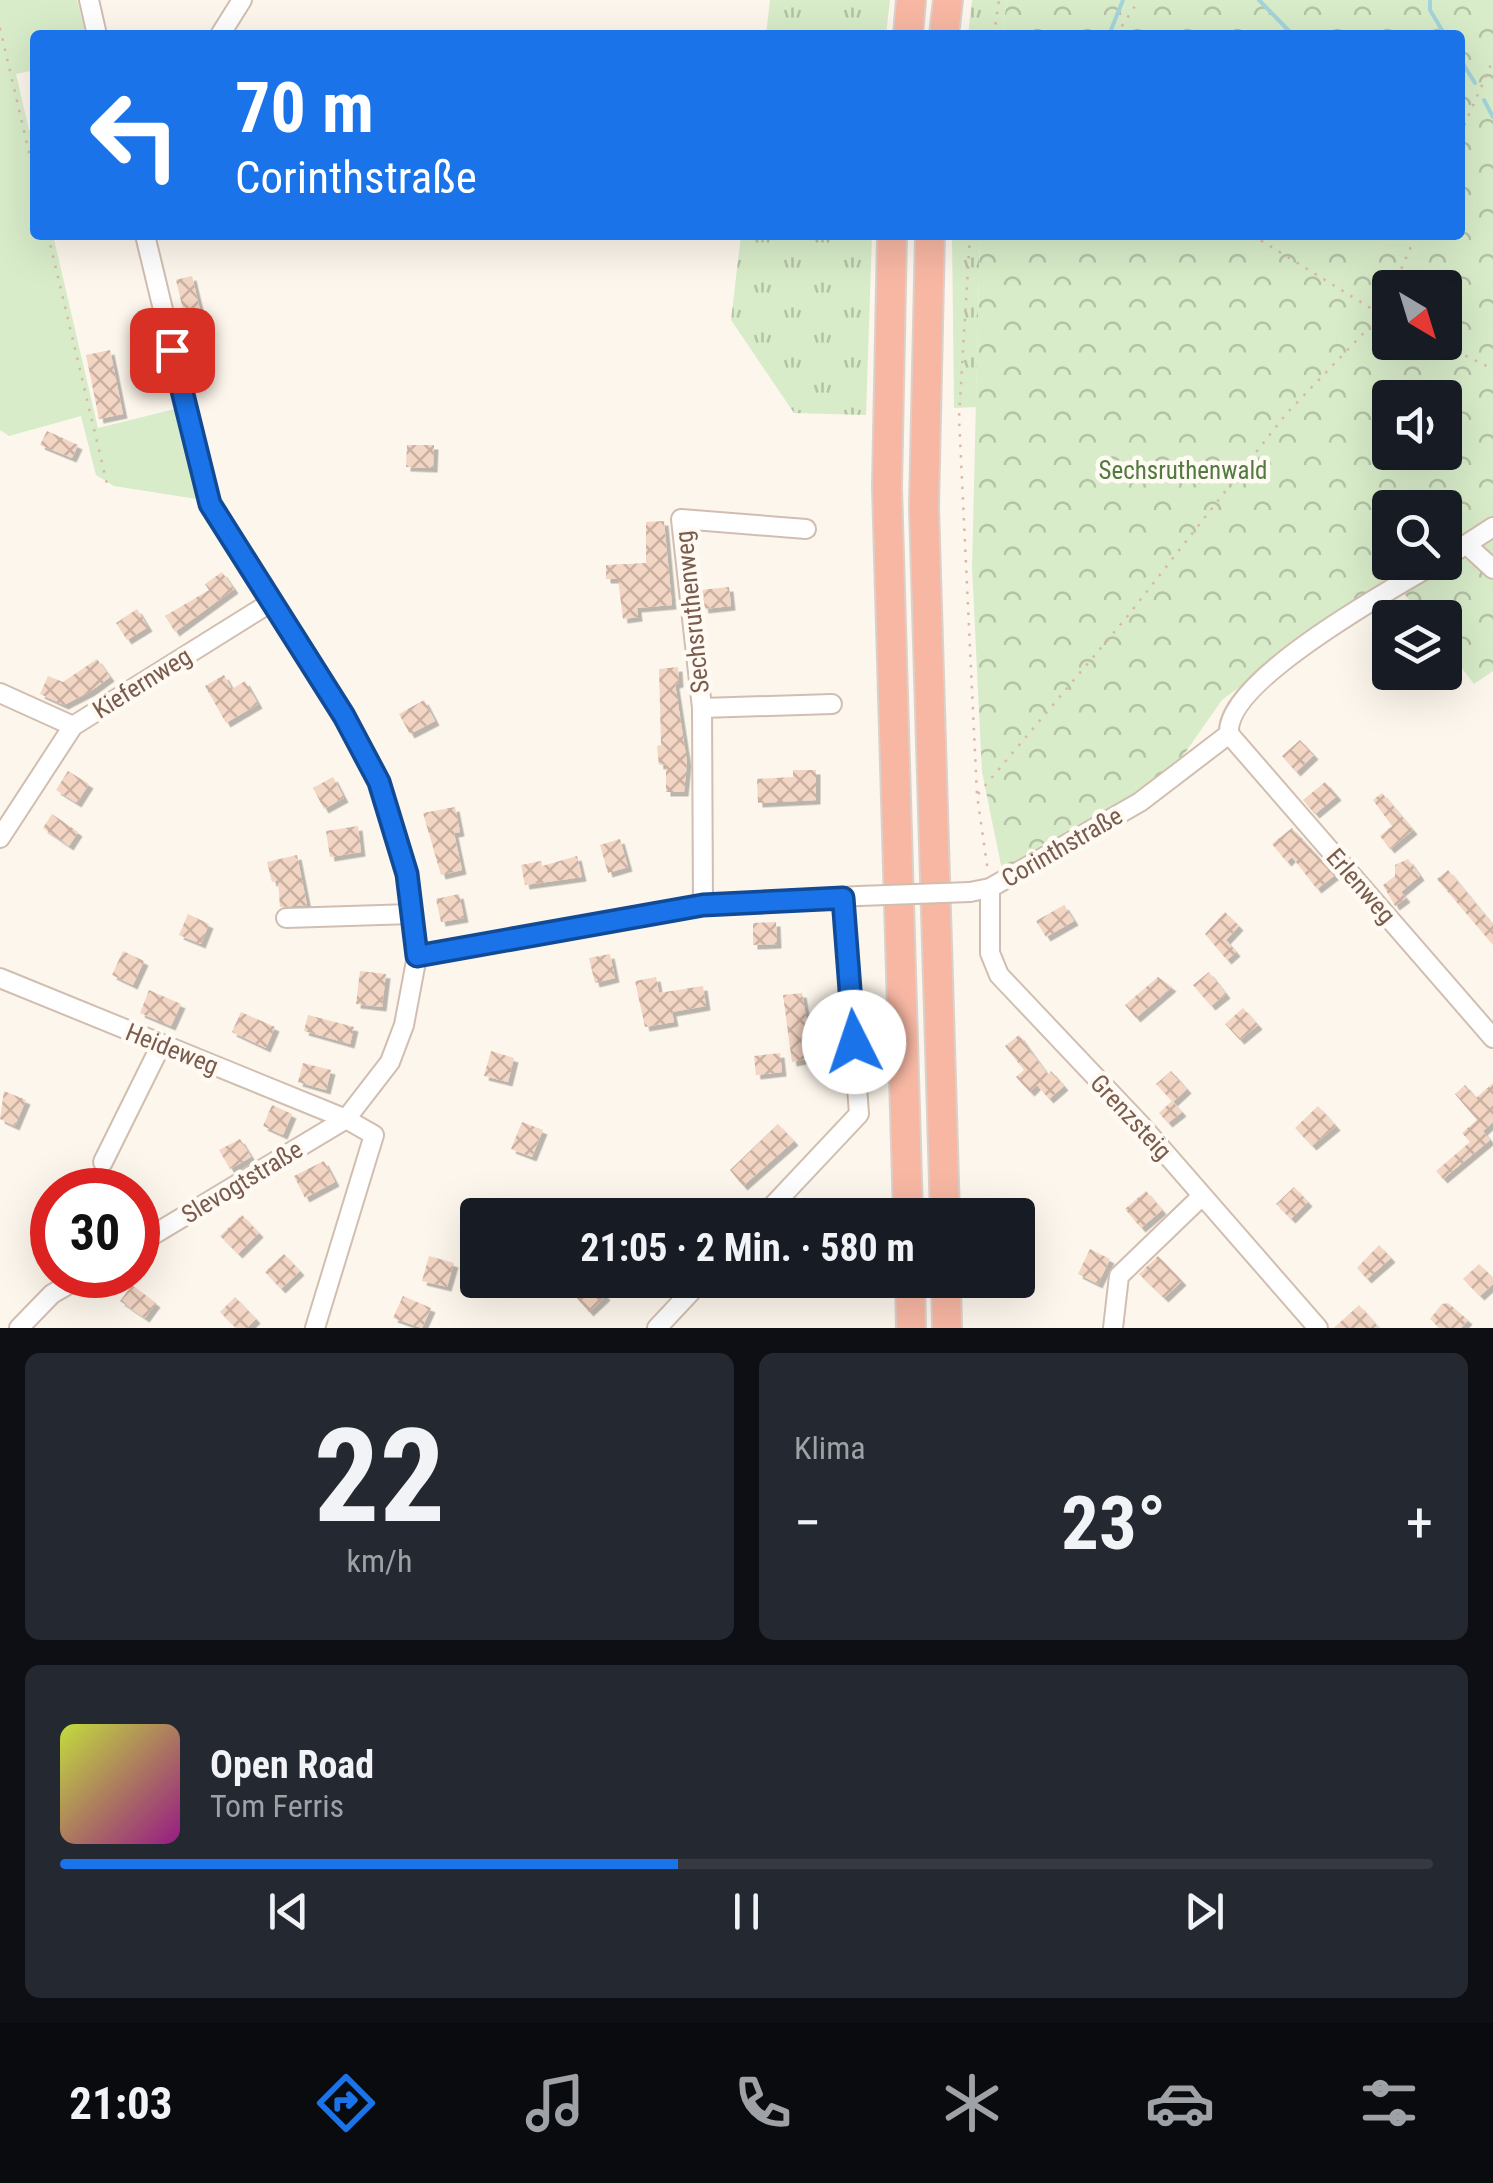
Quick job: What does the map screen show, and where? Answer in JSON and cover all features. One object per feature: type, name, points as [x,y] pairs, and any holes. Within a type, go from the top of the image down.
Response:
[{"type":"highway","points":[[908,30],[911,0]]},
{"type":"highway","points":[[945,30],[948,0]]},
{"type":"highway","points":[[892,240],[887,488],[908,1198]]},
{"type":"highway","points":[[930,240],[924,508],[944,1198]]},
{"type":"highway","points":[[911,1298],[912,1328]]},
{"type":"highway","points":[[946,1298],[947,1328]]},
{"type":"street","points":[[89,0],[96,30]]},
{"type":"street","points":[[223,30],[242,0]]},
{"type":"street","points":[[145,240],[210,504],[344,716],[379,782],[396,828],[412,914],[417,956],[404,1025],[390,1062],[346,1118],[374,1136],[315,1328]]},
{"type":"street","name":"Sechsruthenweg","points":[[703,905],[702,708],[681,519],[806,529]]},
{"type":"street","points":[[1462,549],[1493,528]]},
{"type":"street","points":[[1468,546],[1493,570]]},
{"type":"street","name":"Corinthstraße","points":[[417,956],[703,905],[990,888],[1140,802],[1229,734],[1228,722],[1243,694],[1354,610],[1406,580]]},
{"type":"street","name":"Kiefernweg","points":[[0,838],[73,726],[272,602]]},
{"type":"street","points":[[0,692],[73,726]]},
{"type":"street","name":"Sechsruthenweg","points":[[702,708],[832,704]]},
{"type":"street","name":"Erlenweg","points":[[1229,734],[1493,1038]]},
{"type":"street","name":"Grenzsteig","points":[[990,888],[990,953],[999,975],[1318,1328]]},
{"type":"street","points":[[780,1198],[859,1114],[851,897]]},
{"type":"street","points":[[286,918],[412,914]]},
{"type":"street","name":"Heideweg","points":[[0,978],[346,1118]]},
{"type":"street","points":[[103,1162],[161,1045]]},
{"type":"street","name":"Slevogtstraße","points":[[160,1231],[346,1118]]},
{"type":"street","points":[[1113,1328],[1119,1276],[1202,1196]]},
{"type":"street","points":[[19,1328],[48,1298]]},
{"type":"street","points":[[657,1328],[685,1298]]},
{"type":"path","points":[[995,30],[999,0]]},
{"type":"path","points":[[1119,30],[1140,0]]},
{"type":"path","points":[[0,28],[30,157]]},
{"type":"path","points":[[1465,124],[1493,60]]},
{"type":"path","points":[[49,240],[108,488]]},
{"type":"path","points":[[970,240],[959,417],[977,795],[990,888]]},
{"type":"path","points":[[1260,240],[1372,309]]},
{"type":"path","points":[[1401,270],[1414,240]]},
{"type":"path","points":[[977,795],[1114,633],[1286,414],[1372,324]]},
{"type":"path","points":[[1462,354],[1493,369]]},
{"type":"green space","points":[[0,0],[77,0],[85,30],[30,30],[30,71],[16,74],[30,130],[30,240],[54,240],[98,428],[179,408],[203,500],[114,486],[96,475],[81,416],[9,436],[0,430]]},
{"type":"green space","points":[[770,0],[890,0],[887,30],[767,30]]},
{"type":"green space","points":[[972,0],[1007,0],[1003,30],[969,30]]},
{"type":"green space","name":"Sechsruthenwald","points":[[1007,0],[1493,0],[1493,671],[1474,684],[1462,668],[1462,600],[1409,600],[1393,580],[1462,580],[1462,490],[1372,490],[1372,580],[1385,580],[1222,700],[1171,773],[1003,875],[982,772],[972,568],[980,240],[1465,240],[1465,30],[1003,30]]},
{"type":"green space","points":[[740,240],[872,240],[866,415],[794,413],[731,320]]},
{"type":"green space","points":[[952,240],[980,240],[976,407],[954,408]]},
{"type":"building","points":[[192,276],[205,331],[189,335],[176,280]]},
{"type":"building","points":[[110,350],[123,414],[99,419],[86,355]]},
{"type":"building","points":[[47,431],[78,445],[72,458],[40,445]]},
{"type":"building","points":[[407,445],[434,445],[433,468],[406,467]]},
{"type":"building","points":[[664,521],[672,605],[637,608],[638,617],[623,619],[618,579],[606,579],[606,565],[646,563],[646,522]]},
{"type":"building","points":[[222,572],[234,589],[175,632],[165,616],[209,590],[205,584]]},
{"type":"building","points":[[729,587],[731,606],[704,609],[701,590]]},
{"type":"building","points":[[137,609],[148,627],[127,640],[116,623]]},
{"type":"building","points":[[97,659],[110,677],[91,691],[64,705],[40,694],[48,676],[63,682]]},
{"type":"building","points":[[678,667],[679,683],[675,684],[687,762],[684,792],[666,792],[666,764],[659,765],[657,746],[661,745],[659,669]]},
{"type":"building","points":[[224,675],[232,689],[245,681],[258,704],[226,723],[205,686]]},
{"type":"building","points":[[424,700],[435,721],[410,734],[399,714]]},
{"type":"building","points":[[1300,740],[1314,755],[1296,772],[1282,756]]},
{"type":"building","points":[[793,770],[816,770],[816,800],[758,803],[757,779],[793,777]]},
{"type":"building","points":[[68,771],[89,784],[77,803],[56,790]]},
{"type":"building","points":[[333,777],[344,798],[324,809],[313,788]]},
{"type":"building","points":[[1325,782],[1337,796],[1315,814],[1303,800]]},
{"type":"building","points":[[1382,793],[1413,830],[1390,849],[1380,836],[1392,826],[1373,800]]},
{"type":"building","points":[[455,807],[460,832],[454,833],[462,870],[441,875],[423,813]]},
{"type":"building","points":[[52,814],[78,832],[69,846],[43,828]]},
{"type":"building","points":[[358,826],[361,852],[330,857],[326,831]]},
{"type":"building","points":[[1292,828],[1335,875],[1317,889],[1292,857],[1287,862],[1272,844]]},
{"type":"building","points":[[620,839],[628,867],[608,873],[600,845]]},
{"type":"building","points":[[297,855],[307,905],[280,907],[278,880],[272,882],[267,862]]},
{"type":"building","points":[[577,856],[582,877],[525,885],[521,865],[541,861],[542,866]]},
{"type":"building","points":[[1408,859],[1420,876],[1401,892],[1406,898],[1395,906],[1383,885],[1395,876],[1395,865]]},
{"type":"building","points":[[1448,870],[1493,925],[1493,945],[1437,879]]},
{"type":"building","points":[[459,894],[464,918],[441,922],[436,899]]},
{"type":"building","points":[[1064,905],[1074,921],[1046,937],[1036,921]]},
{"type":"building","points":[[1225,912],[1239,926],[1226,940],[1236,952],[1227,960],[1205,934]]},
{"type":"building","points":[[188,914],[209,924],[201,944],[179,935]]},
{"type":"building","points":[[776,922],[777,944],[753,945],[753,923]]},
{"type":"building","points":[[123,951],[144,961],[133,985],[112,975]]},
{"type":"building","points":[[610,954],[615,978],[595,983],[589,958]]},
{"type":"building","points":[[360,971],[386,974],[382,1007],[356,1004]]},
{"type":"building","points":[[1209,972],[1226,994],[1211,1006],[1193,985]]},
{"type":"building","points":[[656,977],[659,993],[703,986],[706,1006],[672,1012],[674,1022],[645,1027],[635,981]]},
{"type":"building","points":[[1158,977],[1172,987],[1136,1018],[1125,1005]]},
{"type":"building","points":[[149,990],[181,1004],[171,1026],[140,1013]]},
{"type":"building","points":[[802,993],[813,1058],[792,1062],[783,995]]},
{"type":"building","points":[[1243,1008],[1258,1025],[1240,1040],[1225,1024]]},
{"type":"building","points":[[241,1012],[275,1027],[266,1048],[232,1032]]},
{"type":"building","points":[[308,1015],[354,1027],[350,1044],[304,1031]]},
{"type":"building","points":[[1019,1035],[1048,1075],[1051,1071],[1064,1086],[1049,1099],[1037,1085],[1030,1092],[1016,1077],[1024,1070],[1005,1046]]},
{"type":"building","points":[[491,1051],[514,1058],[508,1082],[484,1076]]},
{"type":"building","points":[[780,1053],[782,1072],[756,1075],[754,1056]]},
{"type":"building","points":[[303,1063],[331,1070],[326,1090],[298,1082]]},
{"type":"building","points":[[1171,1071],[1187,1089],[1173,1102],[1182,1112],[1168,1123],[1159,1113],[1172,1101],[1156,1084]]},
{"type":"building","points":[[1493,1083],[1493,1122],[1483,1131],[1490,1140],[1443,1179],[1436,1171],[1470,1142],[1462,1133],[1477,1120],[1455,1094],[1465,1085],[1476,1098]]},
{"type":"building","points":[[4,1091],[26,1100],[15,1126],[0,1119]]},
{"type":"building","points":[[272,1105],[292,1114],[283,1135],[263,1126]]},
{"type":"building","points":[[1318,1106],[1336,1126],[1312,1146],[1295,1128]]},
{"type":"building","points":[[522,1122],[543,1130],[532,1157],[511,1149]]},
{"type":"building","points":[[778,1124],[794,1141],[743,1186],[730,1170]]},
{"type":"building","points":[[240,1139],[251,1157],[230,1169],[219,1150]]},
{"type":"building","points":[[324,1161],[335,1182],[305,1198],[294,1176]]},
{"type":"building","points":[[1294,1187],[1308,1202],[1291,1219],[1276,1204]]},
{"type":"building","points":[[1146,1191],[1162,1210],[1141,1228],[1125,1209]]},
{"type":"building","points":[[242,1215],[259,1233],[238,1254],[220,1236]]},
{"type":"building","points":[[1379,1245],[1391,1258],[1367,1279],[1357,1268]]},
{"type":"building","points":[[1090,1249],[1110,1259],[1098,1284],[1078,1274]]},
{"type":"building","points":[[284,1254],[300,1271],[281,1289],[265,1272]]},
{"type":"building","points":[[429,1256],[454,1263],[447,1287],[422,1281]]},
{"type":"building","points":[[1158,1256],[1182,1281],[1164,1298],[1139,1274]]},
{"type":"building","points":[[1479,1264],[1493,1278],[1493,1284],[1480,1296],[1463,1279]]},
{"type":"building","points":[[403,1296],[431,1308],[422,1328],[393,1318]]},
{"type":"building","points":[[235,1297],[256,1319],[247,1328],[236,1328],[220,1312]]},
{"type":"building","points":[[149,1298],[156,1303],[145,1318],[120,1301]]},
{"type":"building","points":[[577,1298],[604,1298],[589,1312]]},
{"type":"building","points":[[1448,1303],[1468,1320],[1461,1328],[1440,1328],[1430,1319],[1442,1304]]},
{"type":"building","points":[[1359,1305],[1379,1328],[1334,1328]]},
{"type":"waterway","points":[[1111,30],[1123,0]]},
{"type":"waterway","points":[[1259,0],[1288,30]]},
{"type":"waterway","points":[[1430,0],[1430,10],[1442,30]]},
{"type":"waterway","points":[[1465,67],[1475,83]]},
{"type":"waterway","points":[[1484,100],[1493,117]]},
{"type":"route","points":[[172,350],[210,504],[344,716],[379,782],[407,874],[417,956],[703,905],[843,898],[854,1042]]}]
